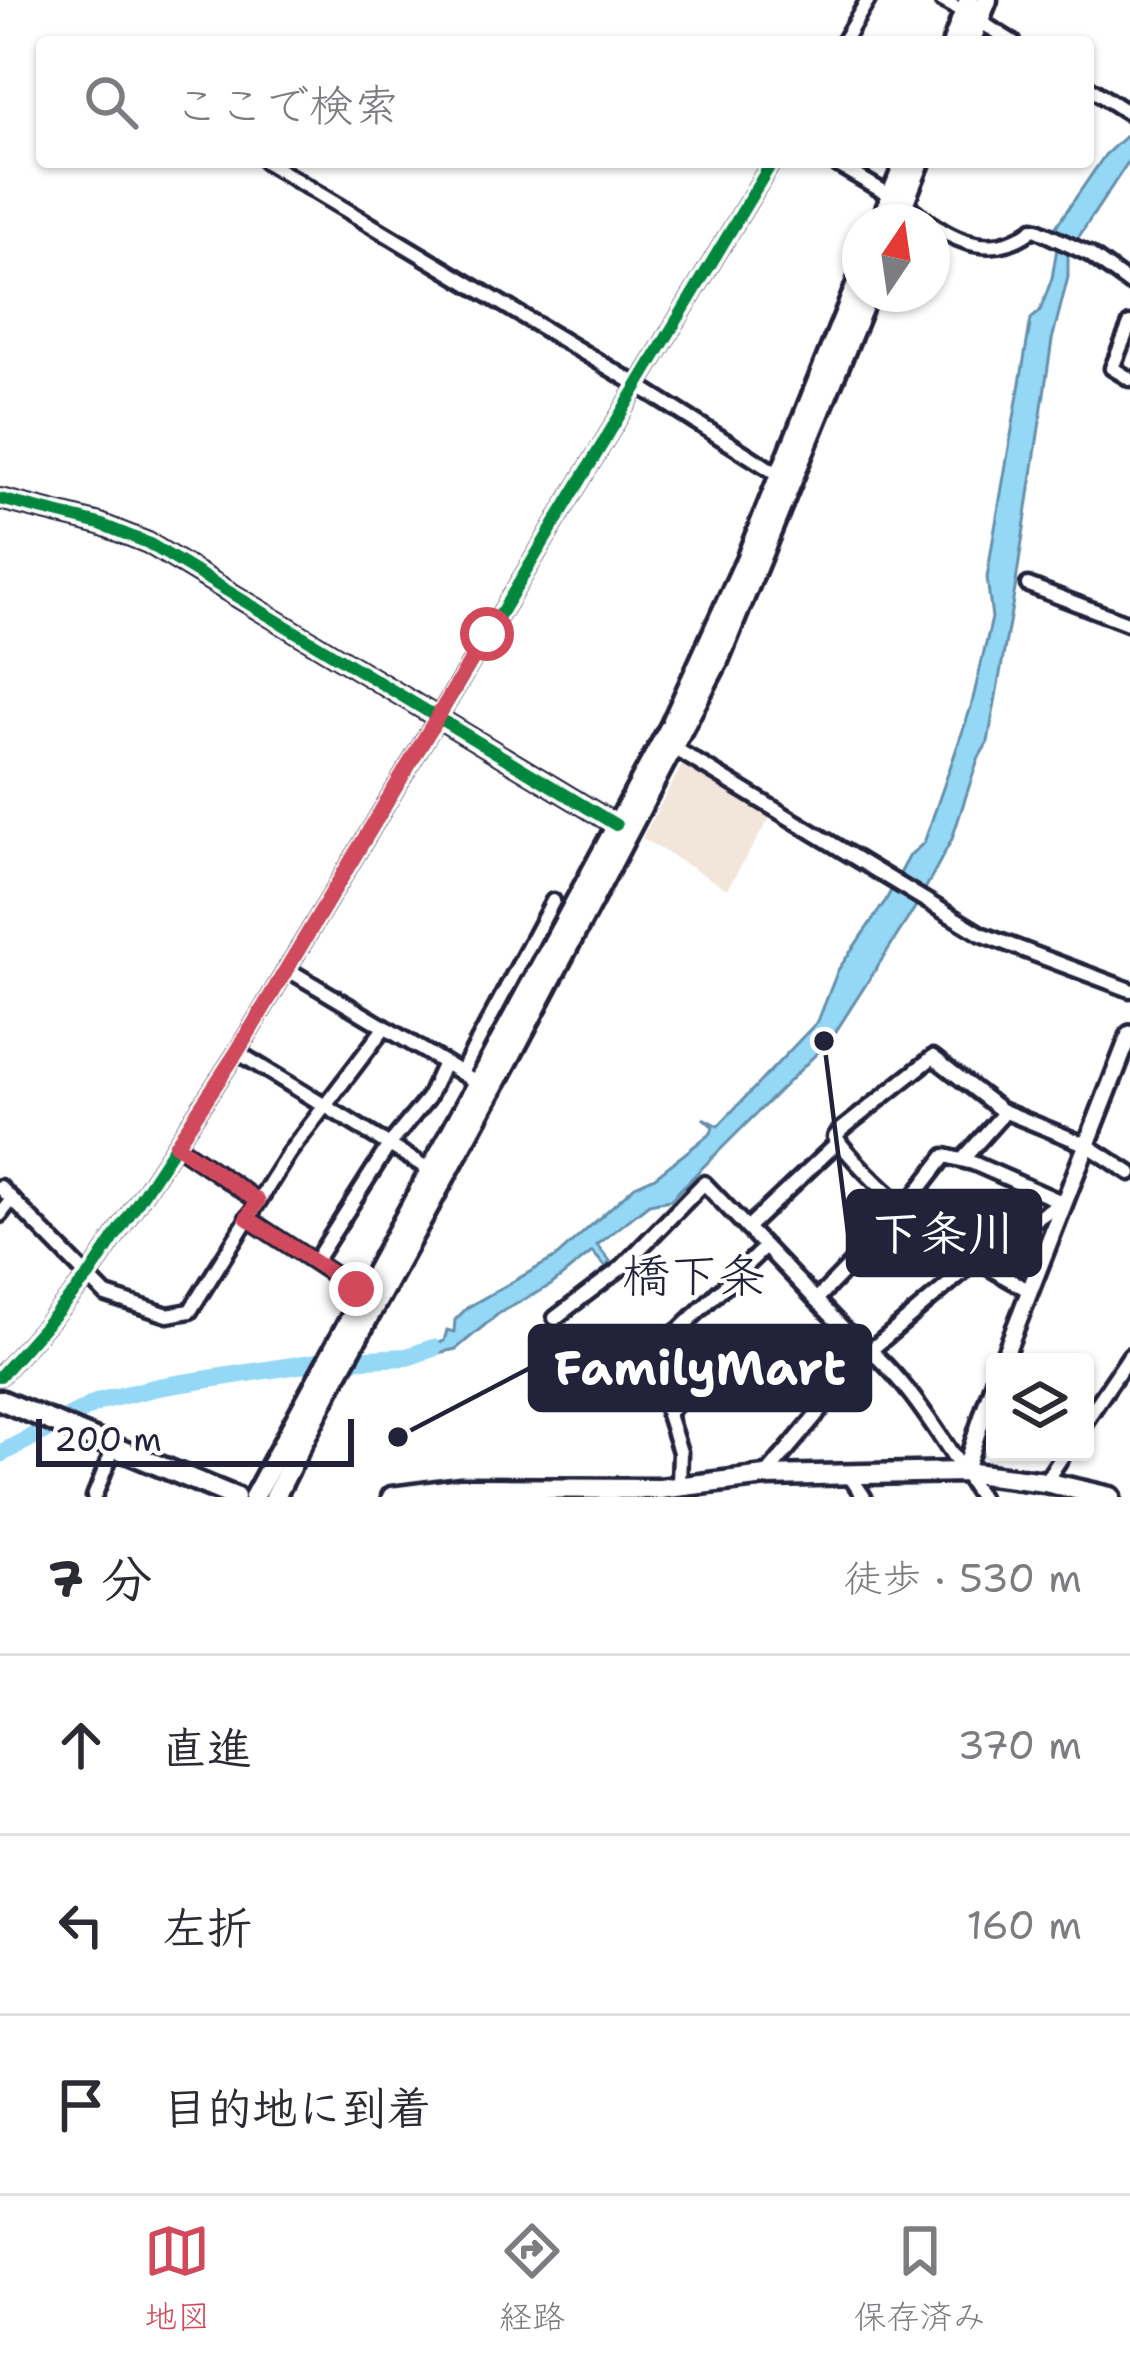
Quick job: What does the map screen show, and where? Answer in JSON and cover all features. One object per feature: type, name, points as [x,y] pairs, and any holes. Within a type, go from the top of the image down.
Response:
[{"type":"main road","points":[[971,11],[987,0]]},
{"type":"main road","points":[[898,204],[904,168]]},
{"type":"main road","points":[[894,204],[916,168]]},
{"type":"main road","points":[[275,1497],[334,1380],[364,1294],[430,1170],[470,1078],[616,825],[706,654],[845,312]]},
{"type":"main road","points":[[254,1497],[313,1384],[359,1318],[674,748],[718,662],[861,312]]},
{"type":"main road","points":[[2,1401],[236,1497]]},
{"type":"main road","points":[[392,1497],[460,1488],[726,1488],[765,1476],[964,1472],[1045,1482],[1110,1497]]},
{"type":"street","points":[[847,36],[868,0]]},
{"type":"street","points":[[942,0],[971,11],[1005,36]]},
{"type":"street","points":[[1094,91],[1130,114]]},
{"type":"street","points":[[276,168],[778,475]]},
{"type":"street","points":[[0,1376],[89,1276],[237,1052],[768,168]]},
{"type":"street","points":[[843,168],[973,245],[1014,244],[1033,229],[1089,254],[1130,284]]},
{"type":"street","points":[[1130,324],[1112,368],[1130,379]]},
{"type":"street","points":[[0,499],[100,524],[148,543],[616,825]]},
{"type":"street","points":[[1028,585],[1130,624]]},
{"type":"street","points":[[674,748],[981,934],[1130,990]]},
{"type":"street","points":[[287,969],[470,1078],[553,901]]},
{"type":"street","points":[[0,1187],[106,1295],[168,1315],[190,1311],[289,1153],[385,1028]]},
{"type":"street","points":[[1006,1353],[1130,1034]]},
{"type":"street","points":[[237,1052],[430,1170]]},
{"type":"street","points":[[1030,1291],[976,1261],[904,1209],[835,1137],[933,1057],[1005,1112],[1087,1144],[1130,1173]]},
{"type":"street","points":[[316,1260],[389,1145],[428,1098],[444,1063]]},
{"type":"street","points":[[963,1159],[1005,1112]]},
{"type":"street","points":[[747,1228],[839,1142]]},
{"type":"street","points":[[176,1145],[258,1201]]},
{"type":"street","points":[[816,1300],[904,1209],[945,1156],[963,1159],[1063,1203]]},
{"type":"street","points":[[555,1318],[621,1268],[704,1183],[845,1330],[872,1349],[931,1418],[980,1497]]},
{"type":"street","points":[[0,1215],[12,1198]]},
{"type":"street","points":[[765,1476],[872,1349],[976,1261],[1063,1203]]},
{"type":"street","points":[[247,1218],[364,1294]]},
{"type":"street","points":[[679,1486],[680,1452],[650,1358],[765,1247]]},
{"type":"street","points":[[676,1332],[737,1394]]},
{"type":"street","points":[[1094,1409],[1130,1355]]},
{"type":"street","points":[[668,1413],[712,1368]]},
{"type":"street","points":[[964,1472],[986,1406]]},
{"type":"street","points":[[94,1497],[114,1447]]},
{"type":"street","points":[[1045,1482],[1059,1461]]},
{"type":"street","points":[[849,1475],[864,1497]]},
{"type":"shaded area","points":[[685,760],[773,813],[727,889],[642,838]]},
{"type":"water","points":[[1130,132],[1130,159],[1068,253],[1068,277],[1052,340],[988,742],[952,839],[916,906],[831,1039],[670,1200],[649,1204],[597,1245],[610,1261],[606,1267],[592,1252],[551,1285],[498,1314],[456,1349],[410,1359],[408,1353],[444,1341],[447,1330],[454,1332],[455,1320],[468,1307],[556,1257],[635,1186],[655,1177],[711,1133],[713,1127],[703,1118],[718,1126],[818,1021],[838,970],[910,855],[924,843],[971,707],[992,618],[987,578],[992,546],[1031,319],[1040,311],[1052,278],[1055,228],[1105,155]]},
{"type":"waterway","points":[[0,1454],[100,1401],[324,1361],[407,1357],[433,1348]]},
{"type":"cycle path","points":[[0,1376],[89,1276],[237,1052],[768,168]]},
{"type":"cycle path","points":[[0,499],[100,524],[148,543],[616,825]]},
{"type":"place","name":"下条川","points":[[824,1041]]},
{"type":"place","name":"FamilyMart","points":[[398,1437]]},
{"type":"district","name":"橋下条","points":[[694,1275]]},
{"type":"route","points":[[356,1289],[247,1218],[258,1201],[176,1145],[237,1052],[487,634]]}]
